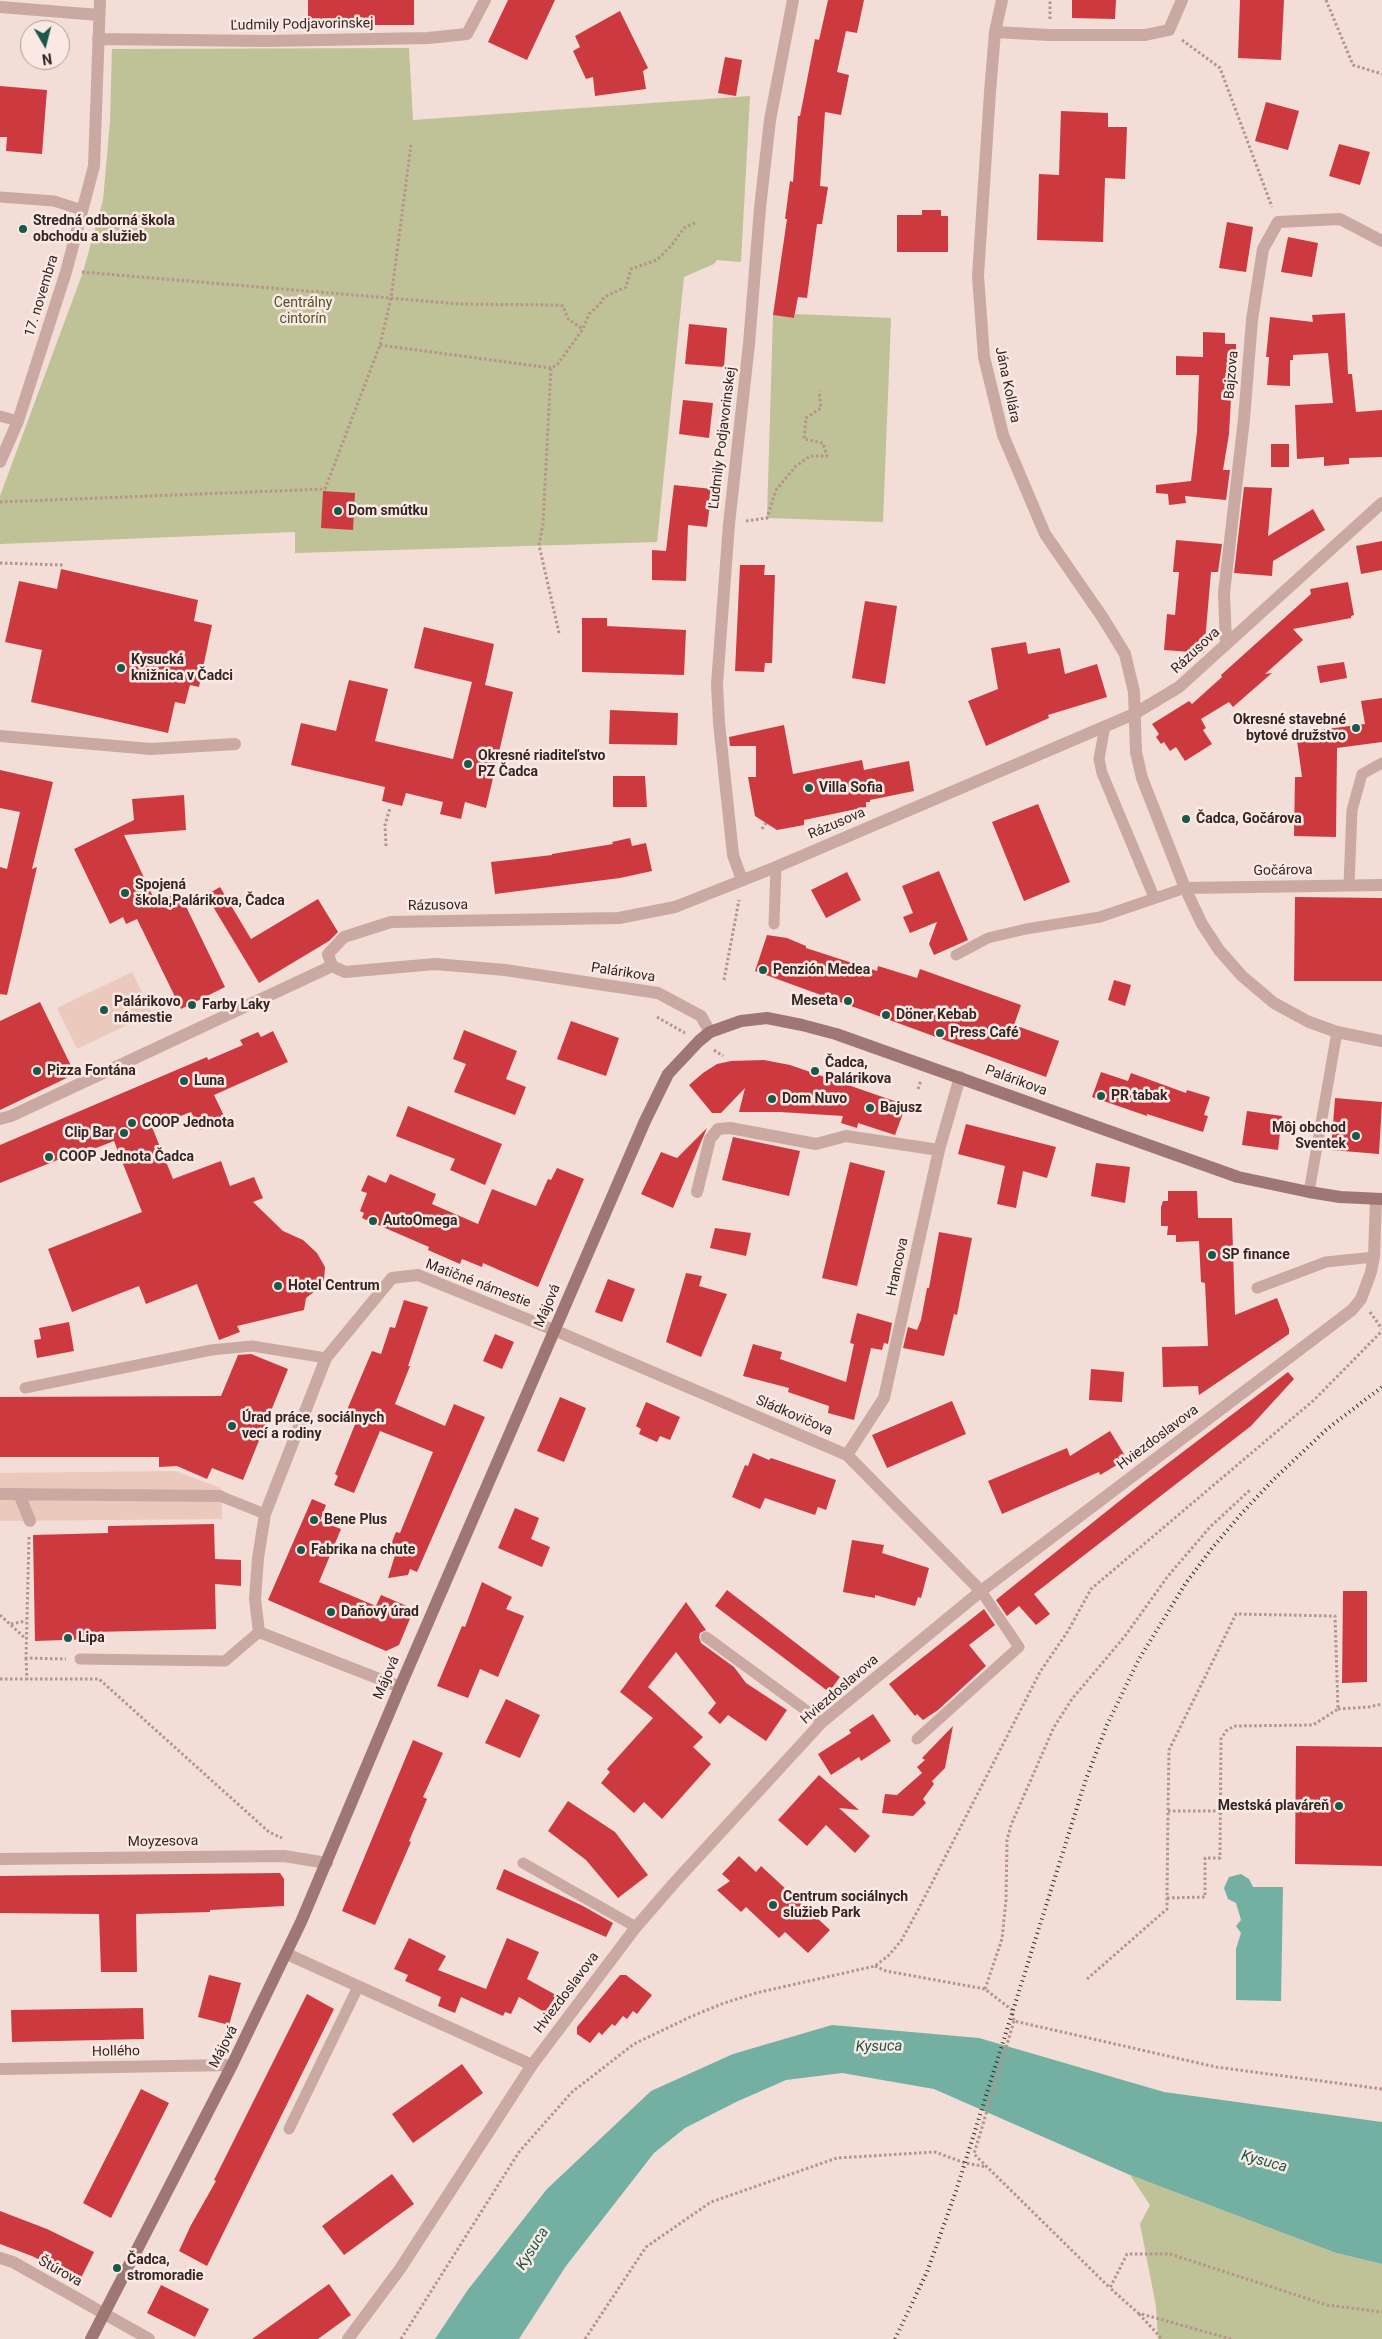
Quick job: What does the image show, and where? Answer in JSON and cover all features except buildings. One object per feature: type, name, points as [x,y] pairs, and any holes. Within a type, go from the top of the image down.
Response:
[{"type":"main road","name":"Palárikova","points":[[710,1032],[741,1021],[767,1018],[836,1034],[1238,1177],[1340,1197],[1379,1199]]},
{"type":"main road","name":"Májová","points":[[91,2339],[287,1954],[623,1168],[668,1074],[699,1040],[710,1032]]},
{"type":"street","name":"17. novembra","points":[[0,462],[18,421],[66,272],[94,166],[100,0]]},
{"type":"street","name":"Ľudmily Podjavorinskej","points":[[98,39],[266,41],[428,38],[467,34],[485,0]]},
{"type":"street","name":"Ľudmily Podjavorinskej","points":[[742,880],[733,855],[719,723],[718,684],[729,524],[749,344],[760,208],[770,120],[793,0]]},
{"type":"street","name":"Jána Kollára","points":[[1002,0],[995,32],[978,276],[984,357],[1003,435],[1045,534],[1103,618],[1125,654],[1134,692],[1136,752],[1142,778],[1185,888],[1202,924],[1220,950],[1242,976],[1274,1003],[1310,1022],[1337,1032],[1382,1041]]},
{"type":"street","points":[[995,32],[1049,35],[1145,35],[1169,30],[1182,0]]},
{"type":"street","points":[[0,7],[99,15]]},
{"type":"street","points":[[1278,222],[1340,219],[1382,241]]},
{"type":"street","name":"Bajzova","points":[[1226,644],[1224,593],[1244,419],[1252,320],[1263,249],[1278,222]]},
{"type":"street","name":"Rázusova","points":[[332,966],[328,954],[344,937],[391,922],[619,918],[675,907],[776,867],[1134,714],[1179,688],[1382,503]]},
{"type":"street","points":[[0,736],[151,749],[235,744]]},
{"type":"street","name":"Gočárova","points":[[1185,888],[1382,885]]},
{"type":"street","name":"Palárikova","points":[[332,966],[345,972],[434,964],[496,969],[658,993],[701,1016],[710,1032]]},
{"type":"street","points":[[0,1118],[11,1116],[332,966]]},
{"type":"street","name":"Hrancova","points":[[847,1455],[884,1398],[939,1150],[960,1077]]},
{"type":"street","points":[[697,1192],[710,1139],[718,1129],[730,1128],[816,1144],[846,1136],[939,1150]]},
{"type":"street","name":"Hviezdoslavova","points":[[348,2339],[400,2270],[532,2065],[636,1927],[674,1882],[822,1722],[982,1591],[1342,1318],[1362,1299],[1374,1258],[1379,1199]]},
{"type":"street","name":"Matičné námestie","points":[[259,1632],[255,1599],[258,1558],[265,1514],[326,1358],[392,1278],[418,1275],[554,1330]]},
{"type":"street","name":"Sládkovičova","points":[[554,1330],[847,1455],[982,1591]]},
{"type":"street","points":[[0,1494],[220,1496]]},
{"type":"street","points":[[19,1494],[30,1521]]},
{"type":"street","points":[[259,1632],[400,1687]]},
{"type":"street","name":"Moyzesova","points":[[0,1859],[284,1856],[326,1863]]},
{"type":"street","points":[[287,1954],[532,2065]]},
{"type":"street","name":"Hollého","points":[[0,2069],[232,2065]]},
{"type":"street","name":"Štúrova","points":[[0,2258],[104,2314]]},
{"type":"street","points":[[104,2314],[149,2339]]},
{"type":"lane","points":[[0,197],[54,201],[82,210]]},
{"type":"lane","points":[[0,416],[18,421]]},
{"type":"lane","points":[[1105,726],[1099,759],[1102,773],[1154,897]]},
{"type":"lane","points":[[1349,885],[1352,810],[1362,774],[1382,764]]},
{"type":"lane","points":[[774,924],[776,867]]},
{"type":"lane","points":[[956,955],[988,938],[1026,929],[1100,917],[1185,888]]},
{"type":"lane","points":[[1309,1192],[1337,1032]]},
{"type":"lane","points":[[1257,1288],[1326,1262],[1374,1258]]},
{"type":"lane","points":[[25,1388],[211,1350],[252,1346],[326,1358]]},
{"type":"lane","points":[[220,1496],[265,1514]]},
{"type":"lane","points":[[917,1740],[1019,1647],[982,1591]]},
{"type":"lane","points":[[80,1659],[225,1661],[259,1632]]},
{"type":"lane","points":[[706,1637],[822,1722]]},
{"type":"lane","points":[[523,1863],[636,1927]]},
{"type":"lane","points":[[290,2129],[358,1986]]},
{"type":"path","points":[[1326,0],[1353,65],[1382,74]]},
{"type":"path","points":[[1169,30],[1220,68],[1278,222]]},
{"type":"path","points":[[0,502],[325,488],[380,345],[391,298],[411,144]]},
{"type":"path","points":[[380,345],[552,368],[557,365],[583,329],[589,314],[600,304],[604,297],[626,287],[631,269],[657,260],[671,246],[684,228],[697,222]]},
{"type":"path","points":[[66,272],[481,305],[563,306],[568,318],[583,329]]},
{"type":"path","points":[[552,368],[543,524],[539,545],[559,633]]},
{"type":"path","points":[[729,524],[767,518],[776,490],[796,466],[810,456],[827,456],[823,443],[804,439],[806,418],[821,408],[819,391]]},
{"type":"path","points":[[0,563],[63,565]]},
{"type":"path","points":[[386,846],[386,825],[390,808]]},
{"type":"path","points":[[762,829],[766,823]]},
{"type":"path","points":[[724,980],[742,880]]},
{"type":"path","points":[[401,2339],[519,2152],[572,2092],[634,2044],[690,2017],[756,1993],[875,1966],[888,1956],[901,1941],[1040,1672],[1068,1631],[1091,1589],[1307,1406],[1382,1331]]},
{"type":"path","points":[[985,1989],[1002,1939],[1006,1900],[1007,1840],[1011,1825],[1054,1727],[1072,1699],[1125,1636],[1168,1576],[1210,1527],[1250,1490]]},
{"type":"path","points":[[26,1680],[25,1639],[30,1521]]},
{"type":"path","points":[[1087,1979],[1167,1909],[1169,1750],[1236,1614],[1335,1616],[1338,1709]]},
{"type":"path","points":[[0,1615],[25,1639]]},
{"type":"path","points":[[10,1624],[26,1621]]},
{"type":"path","points":[[26,1658],[80,1659]]},
{"type":"path","points":[[0,1679],[99,1679],[269,1832],[283,1839]]},
{"type":"path","points":[[1167,1898],[1205,1897],[1205,1858],[1220,1858],[1221,1739],[1226,1731],[1234,1726],[1313,1725],[1338,1709],[1369,1707],[1382,1704]]},
{"type":"path","points":[[1168,1811],[1220,1811]]},
{"type":"path","points":[[875,1966],[886,1971],[985,1989],[1012,2010],[1014,2022],[974,2154],[1110,2288],[1138,2313],[1162,2339]]},
{"type":"path","points":[[1014,2022],[1216,2067],[1382,2089]]},
{"type":"path","points":[[585,2339],[646,2248],[711,2202],[838,2158],[935,2152],[965,2163],[987,2167]]},
{"type":"path","points":[[1110,2288],[1127,2254],[1170,2254],[1327,2305],[1382,2312]]},
{"type":"path","points":[[1138,2313],[1231,2339]]},
{"type":"green space","name":"Centrálny cintorín","points":[[409,48],[413,120],[750,96],[741,262],[717,260],[714,264],[684,277],[657,542],[295,553],[295,532],[0,544],[0,496],[83,272],[103,200],[110,122],[112,49]]},
{"type":"green space","points":[[795,314],[891,318],[883,522],[767,518],[773,315],[794,318]]},
{"type":"green space","points":[[1130,2175],[1336,2253],[1382,2264],[1382,2339],[1158,2339],[1156,2306],[1140,2224],[1150,2205]]},
{"type":"shaded area","name":"Palárikovo námestie","points":[[132,972],[152,1013],[77,1049],[57,1008]]},
{"type":"shaded area","points":[[175,1471],[221,1488],[222,1519],[0,1521],[0,1473]]},
{"type":"water","points":[[1241,1874],[1249,1879],[1253,1887],[1283,1887],[1281,2001],[1236,2000],[1236,1949],[1241,1933],[1236,1926],[1241,1920],[1236,1903],[1228,1899],[1224,1888],[1229,1877]]},
{"type":"water","name":"Kysuca","points":[[832,2025],[979,2038],[1164,2092],[1382,2122],[1382,2264],[1336,2253],[1130,2175],[934,2089],[842,2073],[786,2080],[736,2102],[685,2128],[654,2153],[566,2266],[519,2339],[435,2339],[467,2291],[547,2189],[651,2091],[733,2054]]},
{"type":"railway","points":[[895,2339],[927,2272],[956,2191],[1086,1779],[1107,1725],[1139,1659],[1186,1583],[1242,1513],[1274,1479],[1327,1429],[1382,1387]]},
{"type":"place","name":"Stredná odborná škola obchodu a služieb","points":[[23,229]]},
{"type":"place","name":"Dom smútku","points":[[338,511]]},
{"type":"place","name":"Kysucká knižnica v Čadci","points":[[121,668]]},
{"type":"place","name":"Okresné stavebné bytové družstvo","points":[[1356,728]]},
{"type":"place","name":"Okresné riaditeľstvo PZ Čadca","points":[[468,764]]},
{"type":"place","name":"Villa Sofia","points":[[809,788]]},
{"type":"place","name":"Čadca, Gočárova","points":[[1186,819]]},
{"type":"place","name":"Spojená škola,Palárikova, Čadca","points":[[125,893]]},
{"type":"place","name":"Penzión Medea","points":[[763,970]]},
{"type":"place","name":"Meseta","points":[[848,1001]]},
{"type":"place","name":"Farby Laky","points":[[192,1005]]},
{"type":"place","name":"Palárikovo námestie","points":[[104,1010]]},
{"type":"place","name":"Döner Kebab","points":[[886,1015]]},
{"type":"place","name":"Press Café","points":[[940,1033]]},
{"type":"place","name":"Pizza Fontána","points":[[37,1071]]},
{"type":"place","name":"Čadca, Palárikova","points":[[815,1071]]},
{"type":"place","name":"Luna","points":[[184,1081]]},
{"type":"place","name":"PR tabak","points":[[1101,1096]]},
{"type":"place","name":"Dom Nuvo","points":[[772,1099]]},
{"type":"place","name":"Bajusz","points":[[870,1108]]},
{"type":"place","name":"COOP Jednota","points":[[132,1123]]},
{"type":"place","name":"Clip Bar","points":[[124,1133]]},
{"type":"place","name":"Môj obchod Sventek","points":[[1356,1136]]},
{"type":"place","name":"COOP Jednota Čadca","points":[[49,1157]]},
{"type":"place","name":"AutoOmega","points":[[373,1221]]},
{"type":"place","name":"SP finance","points":[[1212,1255]]},
{"type":"place","name":"Hotel Centrum","points":[[278,1286]]},
{"type":"place","name":"Úrad práce, sociálnych vecí a rodiny","points":[[232,1426]]},
{"type":"place","name":"Bene Plus","points":[[314,1520]]},
{"type":"place","name":"Fabrika na chute","points":[[301,1550]]},
{"type":"place","name":"Daňový úrad","points":[[331,1612]]},
{"type":"place","name":"Lipa","points":[[68,1638]]},
{"type":"place","name":"Mestská plaváreň","points":[[1339,1806]]},
{"type":"place","name":"Centrum sociálnych služieb Park","points":[[773,1905]]},
{"type":"place","name":"Čadca, stromoradie","points":[[117,2268]]}]
